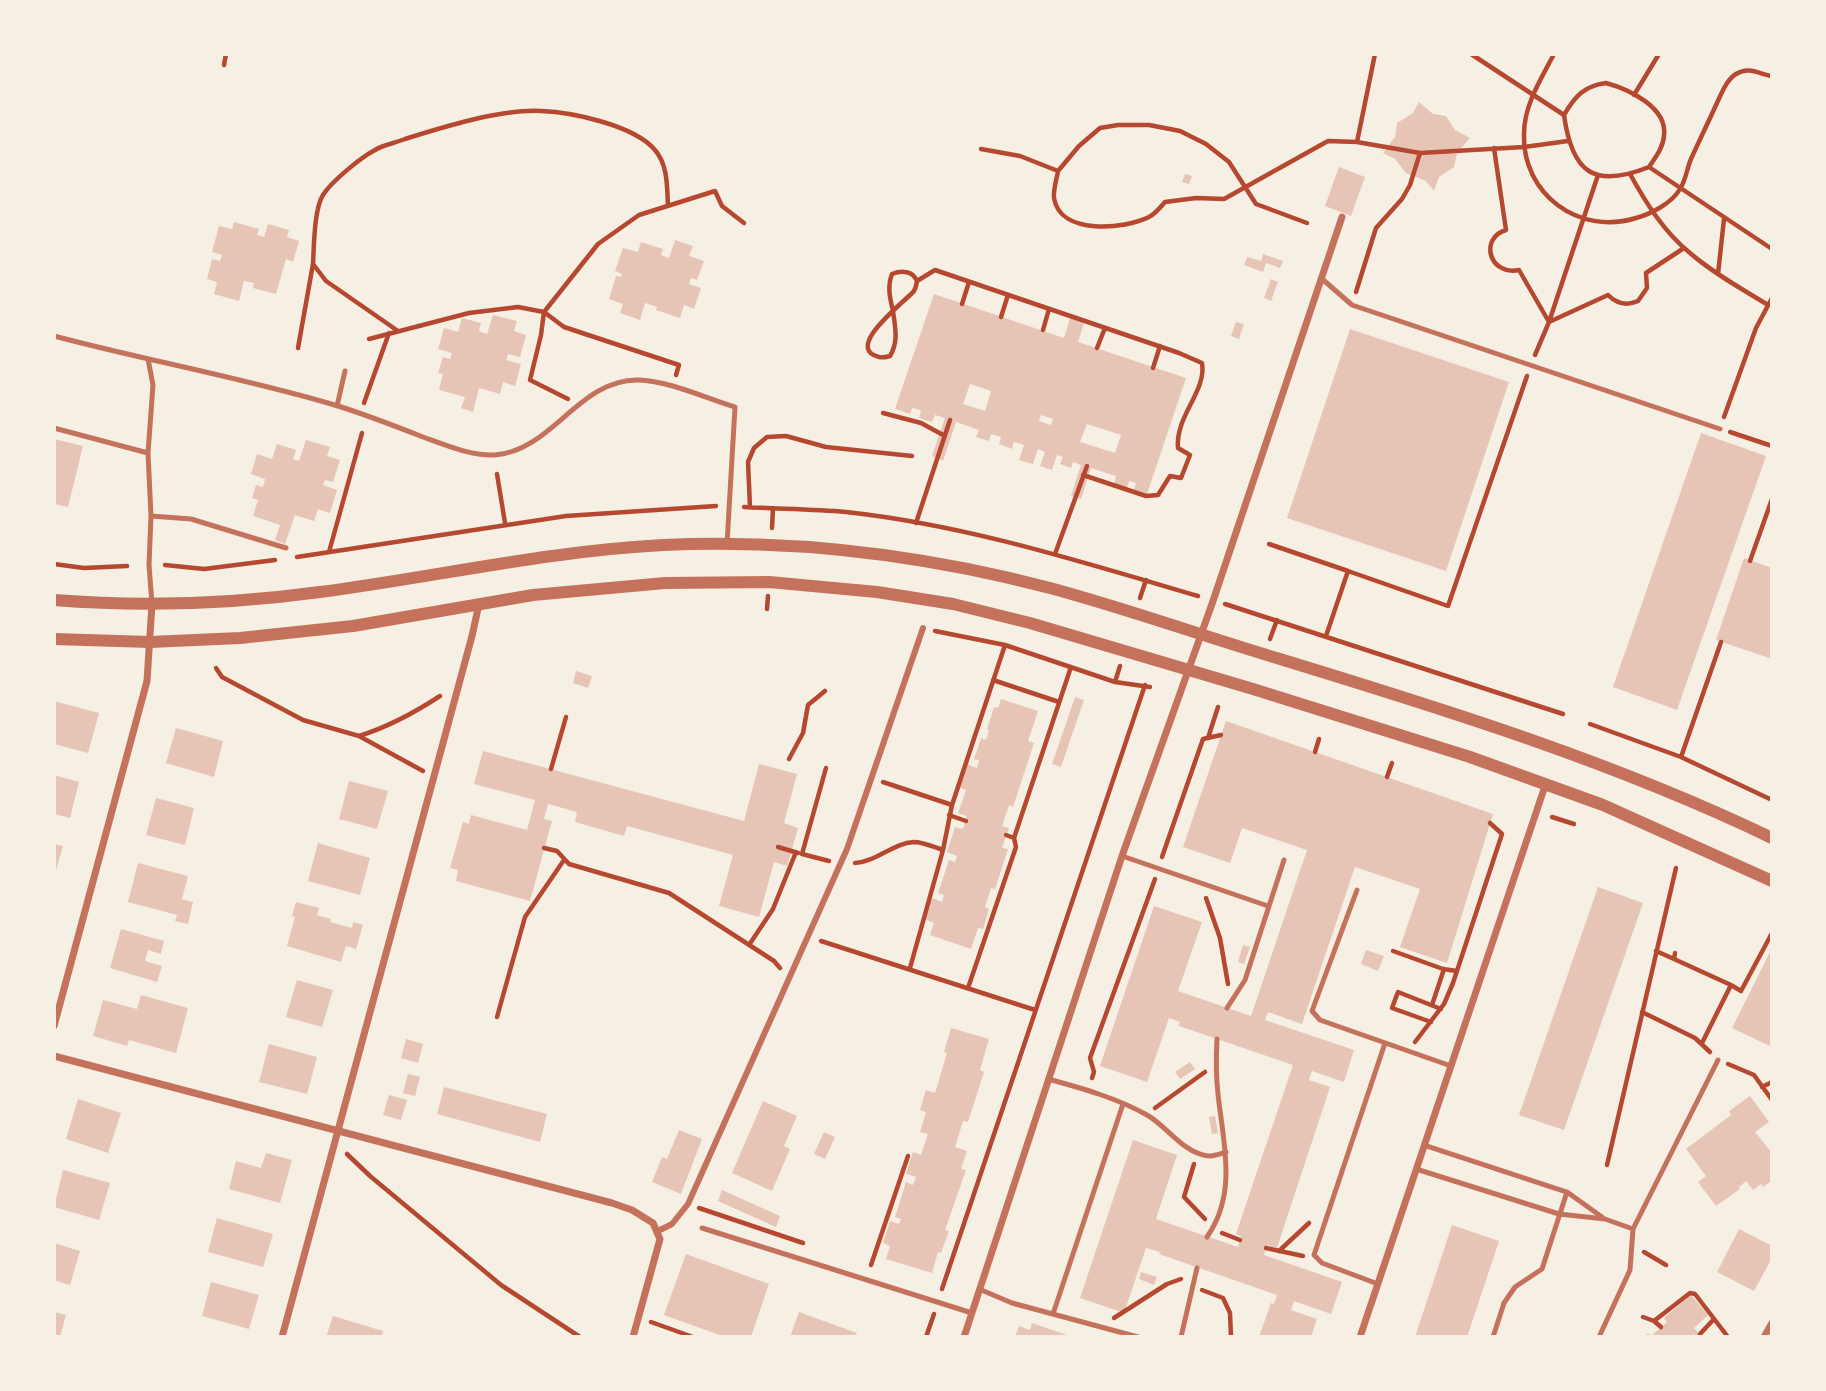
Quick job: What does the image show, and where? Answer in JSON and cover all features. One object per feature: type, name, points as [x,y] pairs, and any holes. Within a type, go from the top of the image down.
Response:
[{"type":"street","points":[[964,1337],[1122,856],[1342,217]]},
{"type":"street","points":[[54,600],[152,604],[209,603],[322,592],[572,553],[660,545],[727,544],[853,551],[937,563],[1053,589],[1355,681],[1564,750],[1772,838]]},
{"type":"street","points":[[54,639],[150,642],[282,634],[559,592],[665,583],[769,582],[877,592],[953,604],[1042,627],[1546,783],[1656,828],[1772,881]]},
{"type":"street","points":[[54,1026],[147,681],[152,604]]},
{"type":"street","points":[[282,1337],[478,604]]},
{"type":"street","points":[[658,1231],[672,1224],[688,1204],[840,864],[923,628]]},
{"type":"street","points":[[1360,1337],[1546,783]]},
{"type":"street","points":[[54,1056],[612,1203],[644,1217],[653,1223],[658,1231],[658,1248],[633,1337]]},
{"type":"street","points":[[1764,1337],[1772,1323]]},
{"type":"lane","points":[[1321,278],[1352,305],[1720,429]]},
{"type":"lane","points":[[54,336],[230,377],[337,406],[453,448],[481,454],[495,455],[528,446],[589,397],[615,384],[637,380],[735,407],[727,544]]},
{"type":"lane","points":[[148,359],[153,385],[148,453],[152,604]]},
{"type":"lane","points":[[337,406],[345,372]]},
{"type":"lane","points":[[54,428],[148,453]]},
{"type":"lane","points":[[151,516],[191,519],[286,548]]},
{"type":"lane","points":[[1122,856],[1268,906]]},
{"type":"lane","points":[[1229,1005],[1245,980],[1284,860]]},
{"type":"lane","points":[[1357,890],[1312,1011],[1320,1020],[1451,1066]]},
{"type":"lane","points":[[1208,1237],[1222,1208],[1226,1185],[1226,1152],[1216,1063],[1217,1039]]},
{"type":"lane","points":[[1378,1284],[1317,1259],[1314,1255],[1385,1043]]},
{"type":"lane","points":[[1599,1337],[1630,1270],[1633,1230],[1717,1060]]},
{"type":"lane","points":[[1048,1079],[1123,1104],[1146,1115],[1198,1154],[1215,1156],[1226,1152]]},
{"type":"lane","points":[[1053,1314],[1123,1104]]},
{"type":"lane","points":[[1424,1145],[1567,1192],[1605,1219],[1633,1230]]},
{"type":"lane","points":[[1416,1169],[1559,1214],[1605,1219]]},
{"type":"lane","points":[[1493,1337],[1504,1303],[1515,1287],[1542,1269],[1567,1192]]},
{"type":"lane","points":[[702,1228],[972,1313]]},
{"type":"lane","points":[[1181,1337],[1196,1271]]},
{"type":"lane","points":[[979,1289],[1012,1303],[1138,1337]]},
{"type":"path","points":[[224,65],[226,54]]},
{"type":"path","points":[[1357,142],[1375,54]]},
{"type":"path","points":[[1471,54],[1564,115]]},
{"type":"path","points":[[1554,54],[1533,95],[1524,131],[1524,147],[1529,168],[1546,196],[1558,207],[1584,220],[1602,223],[1624,222],[1653,211],[1667,202],[1680,189],[1690,161],[1726,85],[1736,74],[1751,70],[1772,76]]},
{"type":"path","points":[[1634,95],[1660,54]]},
{"type":"path","points":[[1606,83],[1634,95],[1656,111],[1664,128],[1660,149],[1649,167],[1617,178],[1598,175],[1581,164],[1568,141],[1564,115],[1581,91],[1589,86],[1606,83]]},
{"type":"path","points":[[298,348],[313,264],[314,232],[322,196],[339,178],[375,149],[493,116],[538,110],[566,113],[604,123],[640,137],[656,150],[665,169],[668,206]]},
{"type":"path","points":[[1307,223],[1256,204],[1246,186],[1229,162],[1206,144],[1180,131],[1149,125],[1100,128],[1079,146],[1058,171],[1054,198],[1062,213],[1074,222],[1090,227],[1138,222],[1153,216],[1165,202],[1196,198],[1224,199],[1246,186],[1328,141],[1357,142],[1420,153],[1524,147],[1568,141]]},
{"type":"path","points":[[1494,148],[1506,230],[1499,232],[1492,242],[1491,255],[1497,266],[1503,270],[1519,271],[1549,322]]},
{"type":"path","points":[[981,149],[1020,156],[1058,171]]},
{"type":"path","points":[[1352,305],[1376,228],[1402,199],[1410,185],[1420,153]]},
{"type":"path","points":[[1649,167],[1772,249]]},
{"type":"path","points":[[1630,174],[1653,211],[1684,248],[1718,274],[1768,305]]},
{"type":"path","points":[[1269,544],[1448,606],[1598,175]]},
{"type":"path","points":[[569,400],[530,380],[544,312],[598,244],[639,215],[715,191],[722,206],[744,223]]},
{"type":"path","points":[[1718,274],[1724,219]]},
{"type":"path","points":[[1549,322],[1608,295],[1624,304],[1637,301],[1647,288],[1646,273],[1684,248]]},
{"type":"path","points":[[313,264],[326,281],[398,331]]},
{"type":"path","points":[[917,281],[935,270],[1160,346],[1202,363],[1201,382],[1183,415],[1180,428],[1178,448],[1190,455],[1181,478],[1170,476],[1158,495],[1146,496],[1083,475]]},
{"type":"path","points":[[893,311],[889,292],[892,274],[909,272],[915,275],[917,281],[914,290],[893,311],[879,324],[870,337],[869,347],[877,357],[890,356],[894,349],[896,338],[893,311]]},
{"type":"path","points":[[962,303],[969,282]]},
{"type":"path","points":[[1002,317],[1008,295]]},
{"type":"path","points":[[1772,298],[1756,328],[1720,429],[1772,446]]},
{"type":"path","points":[[369,339],[468,313],[518,307],[544,312],[564,327],[679,365],[676,375]]},
{"type":"path","points":[[1042,330],[1049,309]]},
{"type":"path","points":[[1097,348],[1105,328]]},
{"type":"path","points":[[364,403],[389,333]]},
{"type":"path","points":[[1153,368],[1160,346]]},
{"type":"path","points":[[883,412],[921,423],[945,436]]},
{"type":"path","points":[[916,523],[950,420]]},
{"type":"path","points":[[329,552],[362,433]]},
{"type":"path","points":[[912,456],[826,447],[786,436],[768,437],[754,448],[748,462],[747,507],[846,512],[985,536],[1198,596]]},
{"type":"path","points":[[1055,554],[1087,467]]},
{"type":"path","points":[[497,474],[505,523]]},
{"type":"path","points":[[1750,561],[1772,499]]},
{"type":"path","points":[[296,557],[505,523],[621,511],[716,506]]},
{"type":"path","points":[[772,533],[773,508]]},
{"type":"path","points":[[165,565],[205,569],[283,558]]},
{"type":"path","points":[[54,564],[84,568],[127,566]]},
{"type":"path","points":[[1326,636],[1348,571]]},
{"type":"path","points":[[1139,602],[1146,580]]},
{"type":"path","points":[[767,609],[768,595]]},
{"type":"path","points":[[1226,604],[1563,715]]},
{"type":"path","points":[[1269,643],[1277,620]]},
{"type":"path","points":[[923,628],[1005,646],[1115,682],[1147,686],[942,1289]]},
{"type":"path","points":[[1681,757],[1721,642]]},
{"type":"path","points":[[910,968],[943,850],[949,815],[1005,646]]},
{"type":"path","points":[[1115,682],[1121,660]]},
{"type":"path","points":[[968,988],[1016,847],[1014,838],[1071,667]]},
{"type":"path","points":[[216,668],[222,677],[303,720],[359,736],[424,772]]},
{"type":"path","points":[[993,680],[1059,702]]},
{"type":"path","points":[[789,759],[803,733],[808,705],[825,691]]},
{"type":"path","points":[[359,736],[382,729],[444,694]]},
{"type":"path","points":[[1208,738],[1218,707]]},
{"type":"path","points":[[551,769],[566,717]]},
{"type":"path","points":[[1590,724],[1681,757],[1772,800]]},
{"type":"path","points":[[1088,1092],[1094,1072],[1090,1058],[1203,739],[1221,735]]},
{"type":"path","points":[[1315,752],[1318,738]]},
{"type":"path","points":[[1387,777],[1392,763]]},
{"type":"path","points":[[749,945],[773,909],[799,853],[826,768]]},
{"type":"path","points":[[872,778],[952,805]]},
{"type":"path","points":[[949,815],[966,821]]},
{"type":"path","points":[[1552,817],[1574,824]]},
{"type":"path","points":[[1408,1051],[1448,998],[1502,834],[1490,823]]},
{"type":"path","points":[[1006,835],[1014,838]]},
{"type":"path","points":[[778,847],[840,864],[867,863],[888,851],[914,842],[943,850]]},
{"type":"path","points":[[544,848],[557,851],[569,864],[661,889],[774,961],[789,976]]},
{"type":"path","points":[[498,1017],[525,917],[564,860]]},
{"type":"path","points":[[1607,1165],[1676,868]]},
{"type":"path","points":[[1201,883],[1223,950],[1229,1005]]},
{"type":"path","points":[[1656,951],[1675,956],[1741,991],[1772,933]]},
{"type":"path","points":[[806,936],[1036,1010]]},
{"type":"path","points":[[1393,951],[1445,968],[1467,970]]},
{"type":"path","points":[[1432,1005],[1445,968]]},
{"type":"path","points":[[1702,1043],[1731,985]]},
{"type":"path","points":[[1431,1022],[1392,1008],[1398,992],[1441,1009]]},
{"type":"path","points":[[1146,1115],[1216,1063]]},
{"type":"path","points":[[1762,1087],[1772,1082]]},
{"type":"path","points":[[346,1153],[501,1285],[580,1337]]},
{"type":"path","points":[[1198,1154],[1184,1197],[1213,1228]]},
{"type":"path","points":[[870,1265],[908,1156]]},
{"type":"path","points":[[1279,1251],[1331,1202]]},
{"type":"path","points":[[1640,1246],[1643,1252],[1667,1265]]},
{"type":"path","points":[[1266,1248],[1317,1259]]},
{"type":"path","points":[[1103,1327],[1167,1284],[1196,1271]]},
{"type":"path","points":[[1192,1286],[1223,1298],[1230,1313],[1231,1337]]},
{"type":"path","points":[[1654,1321],[1690,1293],[1695,1294],[1728,1337]]},
{"type":"path","points":[[926,1337],[935,1310]]},
{"type":"path","points":[[650,1311],[650,1322],[693,1337]]},
{"type":"path","points":[[1643,1317],[1654,1321],[1661,1328]]},
{"type":"path","points":[[1700,1334],[1714,1319]]},
{"type":"building","points":[[1419,102],[1433,114],[1446,116],[1455,130],[1470,138],[1457,153],[1454,167],[1439,177],[1434,191],[1426,181],[1406,173],[1395,159],[1383,153],[1395,137],[1397,123],[1413,113]]},
{"type":"building","points":[[1339,167],[1365,177],[1351,216],[1325,206]]},
{"type":"building","points":[[1185,174],[1192,176],[1189,184],[1182,182]]},
{"type":"building","points":[[234,222],[259,229],[257,235],[264,237],[268,224],[289,230],[287,237],[299,241],[293,262],[286,259],[276,294],[253,288],[254,283],[244,281],[239,301],[214,294],[217,282],[207,279],[212,259],[220,261],[222,255],[212,252],[219,226],[232,229]]},
{"type":"building","points":[[675,240],[693,246],[689,256],[704,261],[697,280],[691,278],[689,284],[701,288],[694,309],[684,305],[680,318],[656,310],[657,307],[645,303],[640,320],[620,313],[623,304],[609,299],[616,276],[621,277],[622,274],[615,271],[623,248],[638,252],[641,242],[663,249],[661,255],[669,258]]},
{"type":"building","points":[[1263,254],[1283,261],[1280,268],[1266,263],[1263,272],[1244,265],[1247,257],[1261,261]]},
{"type":"building","points":[[1271,279],[1278,282],[1271,301],[1264,298]]},
{"type":"building","points":[[934,294],[1064,338],[1070,318],[1084,323],[1078,342],[1186,378],[1147,494],[1134,490],[1136,483],[1129,481],[1127,488],[1114,484],[1116,476],[1091,468],[1081,499],[1071,496],[1081,465],[1073,462],[1071,468],[1060,464],[1063,457],[1057,455],[1052,470],[1040,466],[1045,452],[1038,449],[1033,464],[1019,460],[1024,445],[1014,442],[1012,449],[999,444],[1001,437],[991,434],[989,441],[976,437],[979,430],[956,422],[943,461],[932,456],[945,418],[935,415],[932,422],[919,418],[921,410],[912,408],[910,414],[895,409]],"holes":[[[970,384],[991,391],[985,411],[963,404]],[[1041,415],[1053,419],[1051,425],[1039,421]],[[1087,424],[1121,435],[1115,453],[1080,442]]]},
{"type":"building","points":[[493,315],[517,321],[514,331],[526,335],[520,357],[508,354],[506,360],[521,364],[515,386],[503,382],[500,394],[479,388],[473,412],[461,408],[465,397],[439,390],[443,374],[438,373],[443,357],[450,359],[452,353],[438,349],[444,328],[458,332],[462,318],[481,323],[479,331],[487,334]]},
{"type":"building","points":[[1236,322],[1244,324],[1239,339],[1231,336]]},
{"type":"building","points":[[1350,329],[1509,382],[1446,571],[1287,518]]},
{"type":"building","points":[[1701,433],[1766,456],[1677,710],[1613,687]]},
{"type":"building","points":[[54,439],[83,446],[68,507],[54,504]]},
{"type":"building","points":[[306,440],[330,447],[327,456],[340,460],[333,482],[325,480],[323,485],[337,490],[330,513],[318,509],[314,521],[295,515],[285,544],[275,540],[280,525],[253,516],[258,500],[252,498],[256,485],[263,487],[265,479],[251,474],[257,454],[272,459],[277,444],[296,450],[293,459],[299,461]]},
{"type":"building","points":[[1744,558],[1772,568],[1772,659],[1716,640]]},
{"type":"building","points":[[576,671],[592,676],[588,688],[573,683]]},
{"type":"building","points":[[1075,697],[1084,700],[1061,767],[1052,764]]},
{"type":"building","points":[[1001,699],[1038,711],[1028,741],[1034,743],[1013,807],[1009,805],[1002,826],[1009,828],[1002,848],[1008,849],[995,889],[991,888],[985,907],[989,909],[983,929],[978,928],[971,949],[930,935],[934,923],[925,919],[932,898],[942,902],[944,895],[938,893],[949,860],[955,862],[957,856],[947,852],[955,827],[963,829],[967,816],[958,813],[966,790],[958,787],[966,764],[977,768],[979,760],[974,759],[981,738],[986,740],[994,707],[998,708]]},
{"type":"building","points":[[54,701],[99,713],[88,753],[54,744]]},
{"type":"building","points":[[1226,721],[1493,814],[1447,963],[1400,947],[1420,889],[1355,867],[1302,1024],[1268,1012],[1265,1020],[1354,1050],[1344,1082],[1312,1071],[1309,1080],[1330,1087],[1277,1248],[1267,1245],[1264,1255],[1342,1282],[1331,1314],[1294,1301],[1291,1310],[1317,1319],[1311,1337],[1259,1337],[1271,1303],[1274,1304],[1277,1295],[1146,1248],[1124,1313],[1080,1298],[1133,1140],[1177,1155],[1156,1219],[1238,1247],[1241,1236],[1236,1234],[1293,1065],[1179,1026],[1180,1022],[1169,1018],[1147,1082],[1100,1066],[1154,906],[1202,922],[1178,991],[1251,1016],[1307,850],[1242,828],[1230,863],[1183,847]]},
{"type":"building","points":[[176,728],[223,741],[214,777],[166,763]]},
{"type":"building","points":[[483,751],[744,821],[759,764],[797,774],[784,823],[798,828],[787,866],[774,862],[759,917],[719,906],[733,855],[627,826],[624,836],[575,822],[577,812],[548,804],[544,819],[552,821],[530,901],[456,881],[458,870],[450,868],[463,822],[469,824],[471,815],[527,830],[535,800],[474,784]]},
{"type":"building","points":[[54,775],[79,782],[70,818],[54,814]]},
{"type":"building","points":[[349,781],[388,791],[377,829],[339,819]]},
{"type":"building","points":[[156,798],[194,808],[185,845],[146,835]]},
{"type":"building","points":[[318,843],[370,858],[360,895],[308,881]]},
{"type":"building","points":[[54,844],[63,846],[55,874],[54,874]]},
{"type":"building","points":[[138,863],[188,876],[182,899],[193,902],[188,924],[175,921],[177,915],[128,902]]},
{"type":"building","points":[[1598,887],[1643,903],[1564,1130],[1519,1115]]},
{"type":"building","points":[[296,902],[319,908],[317,915],[331,919],[330,922],[352,928],[353,922],[363,925],[356,949],[346,946],[341,962],[287,946]]},
{"type":"building","points":[[121,929],[164,941],[161,954],[148,950],[145,961],[162,966],[157,982],[110,968]]},
{"type":"building","points":[[1243,945],[1250,947],[1244,964],[1238,962]]},
{"type":"building","points":[[1772,948],[1772,1047],[1732,1028]]},
{"type":"building","points":[[1366,950],[1384,956],[1378,971],[1361,964]]},
{"type":"building","points":[[297,980],[333,990],[322,1027],[286,1017]]},
{"type":"building","points":[[141,995],[188,1008],[176,1053],[129,1040],[127,1046],[93,1036],[103,1000],[137,1009]]},
{"type":"building","points":[[951,1028],[989,1039],[980,1070],[984,1072],[968,1122],[963,1121],[955,1147],[967,1151],[961,1169],[966,1170],[945,1230],[949,1231],[941,1253],[938,1252],[932,1273],[886,1259],[890,1246],[883,1243],[890,1221],[899,1224],[901,1219],[895,1217],[906,1182],[913,1185],[916,1177],[906,1174],[913,1152],[921,1155],[928,1134],[920,1132],[926,1112],[920,1110],[926,1090],[935,1093]]},
{"type":"building","points":[[406,1039],[423,1044],[418,1063],[401,1058]]},
{"type":"building","points":[[269,1044],[317,1057],[307,1094],[259,1082]]},
{"type":"building","points":[[1190,1062],[1195,1069],[1180,1079],[1175,1072]]},
{"type":"building","points":[[408,1074],[420,1077],[415,1096],[403,1093]]},
{"type":"building","points":[[444,1087],[547,1114],[540,1142],[437,1114]]},
{"type":"building","points":[[389,1095],[407,1100],[401,1120],[383,1115]]},
{"type":"building","points":[[1750,1096],[1769,1122],[1755,1132],[1772,1153],[1772,1184],[1770,1182],[1763,1187],[1761,1184],[1753,1190],[1746,1181],[1740,1189],[1716,1206],[1698,1182],[1706,1176],[1686,1149],[1731,1115],[1729,1111]]},
{"type":"building","points":[[78,1099],[121,1113],[108,1153],[66,1139]]},
{"type":"building","points":[[763,1101],[797,1116],[784,1146],[790,1149],[772,1191],[732,1173]]},
{"type":"building","points":[[1215,1116],[1218,1133],[1212,1134],[1209,1117]]},
{"type":"building","points":[[679,1130],[702,1139],[681,1194],[652,1182],[662,1157],[667,1159]]},
{"type":"building","points":[[824,1132],[835,1137],[825,1159],[814,1154]]},
{"type":"building","points":[[266,1153],[292,1160],[280,1203],[229,1189],[236,1161],[261,1168]]},
{"type":"building","points":[[63,1170],[110,1183],[99,1220],[54,1207]]},
{"type":"building","points":[[722,1190],[780,1216],[776,1227],[718,1201]]},
{"type":"building","points":[[217,1218],[273,1234],[263,1267],[208,1252]]},
{"type":"building","points":[[1452,1225],[1499,1241],[1467,1337],[1415,1337]]},
{"type":"building","points":[[1739,1229],[1772,1246],[1772,1258],[1754,1291],[1717,1272]]},
{"type":"building","points":[[54,1243],[80,1251],[70,1285],[54,1280]]},
{"type":"building","points":[[686,1254],[769,1284],[751,1337],[725,1337],[664,1315]]},
{"type":"building","points":[[1141,1272],[1157,1277],[1154,1285],[1139,1279]]},
{"type":"building","points":[[211,1282],[259,1295],[249,1329],[202,1316]]},
{"type":"building","points":[[1691,1295],[1708,1315],[1694,1328],[1702,1337],[1644,1337],[1648,1333],[1651,1336],[1667,1322],[1664,1318]]},
{"type":"building","points":[[54,1312],[66,1315],[60,1337],[54,1337]]},
{"type":"building","points":[[799,1312],[857,1333],[855,1337],[790,1337]]},
{"type":"building","points":[[333,1316],[383,1331],[382,1337],[326,1337]]},
{"type":"building","points":[[1032,1323],[1070,1337],[1015,1337],[1019,1326],[1030,1330]]}]
